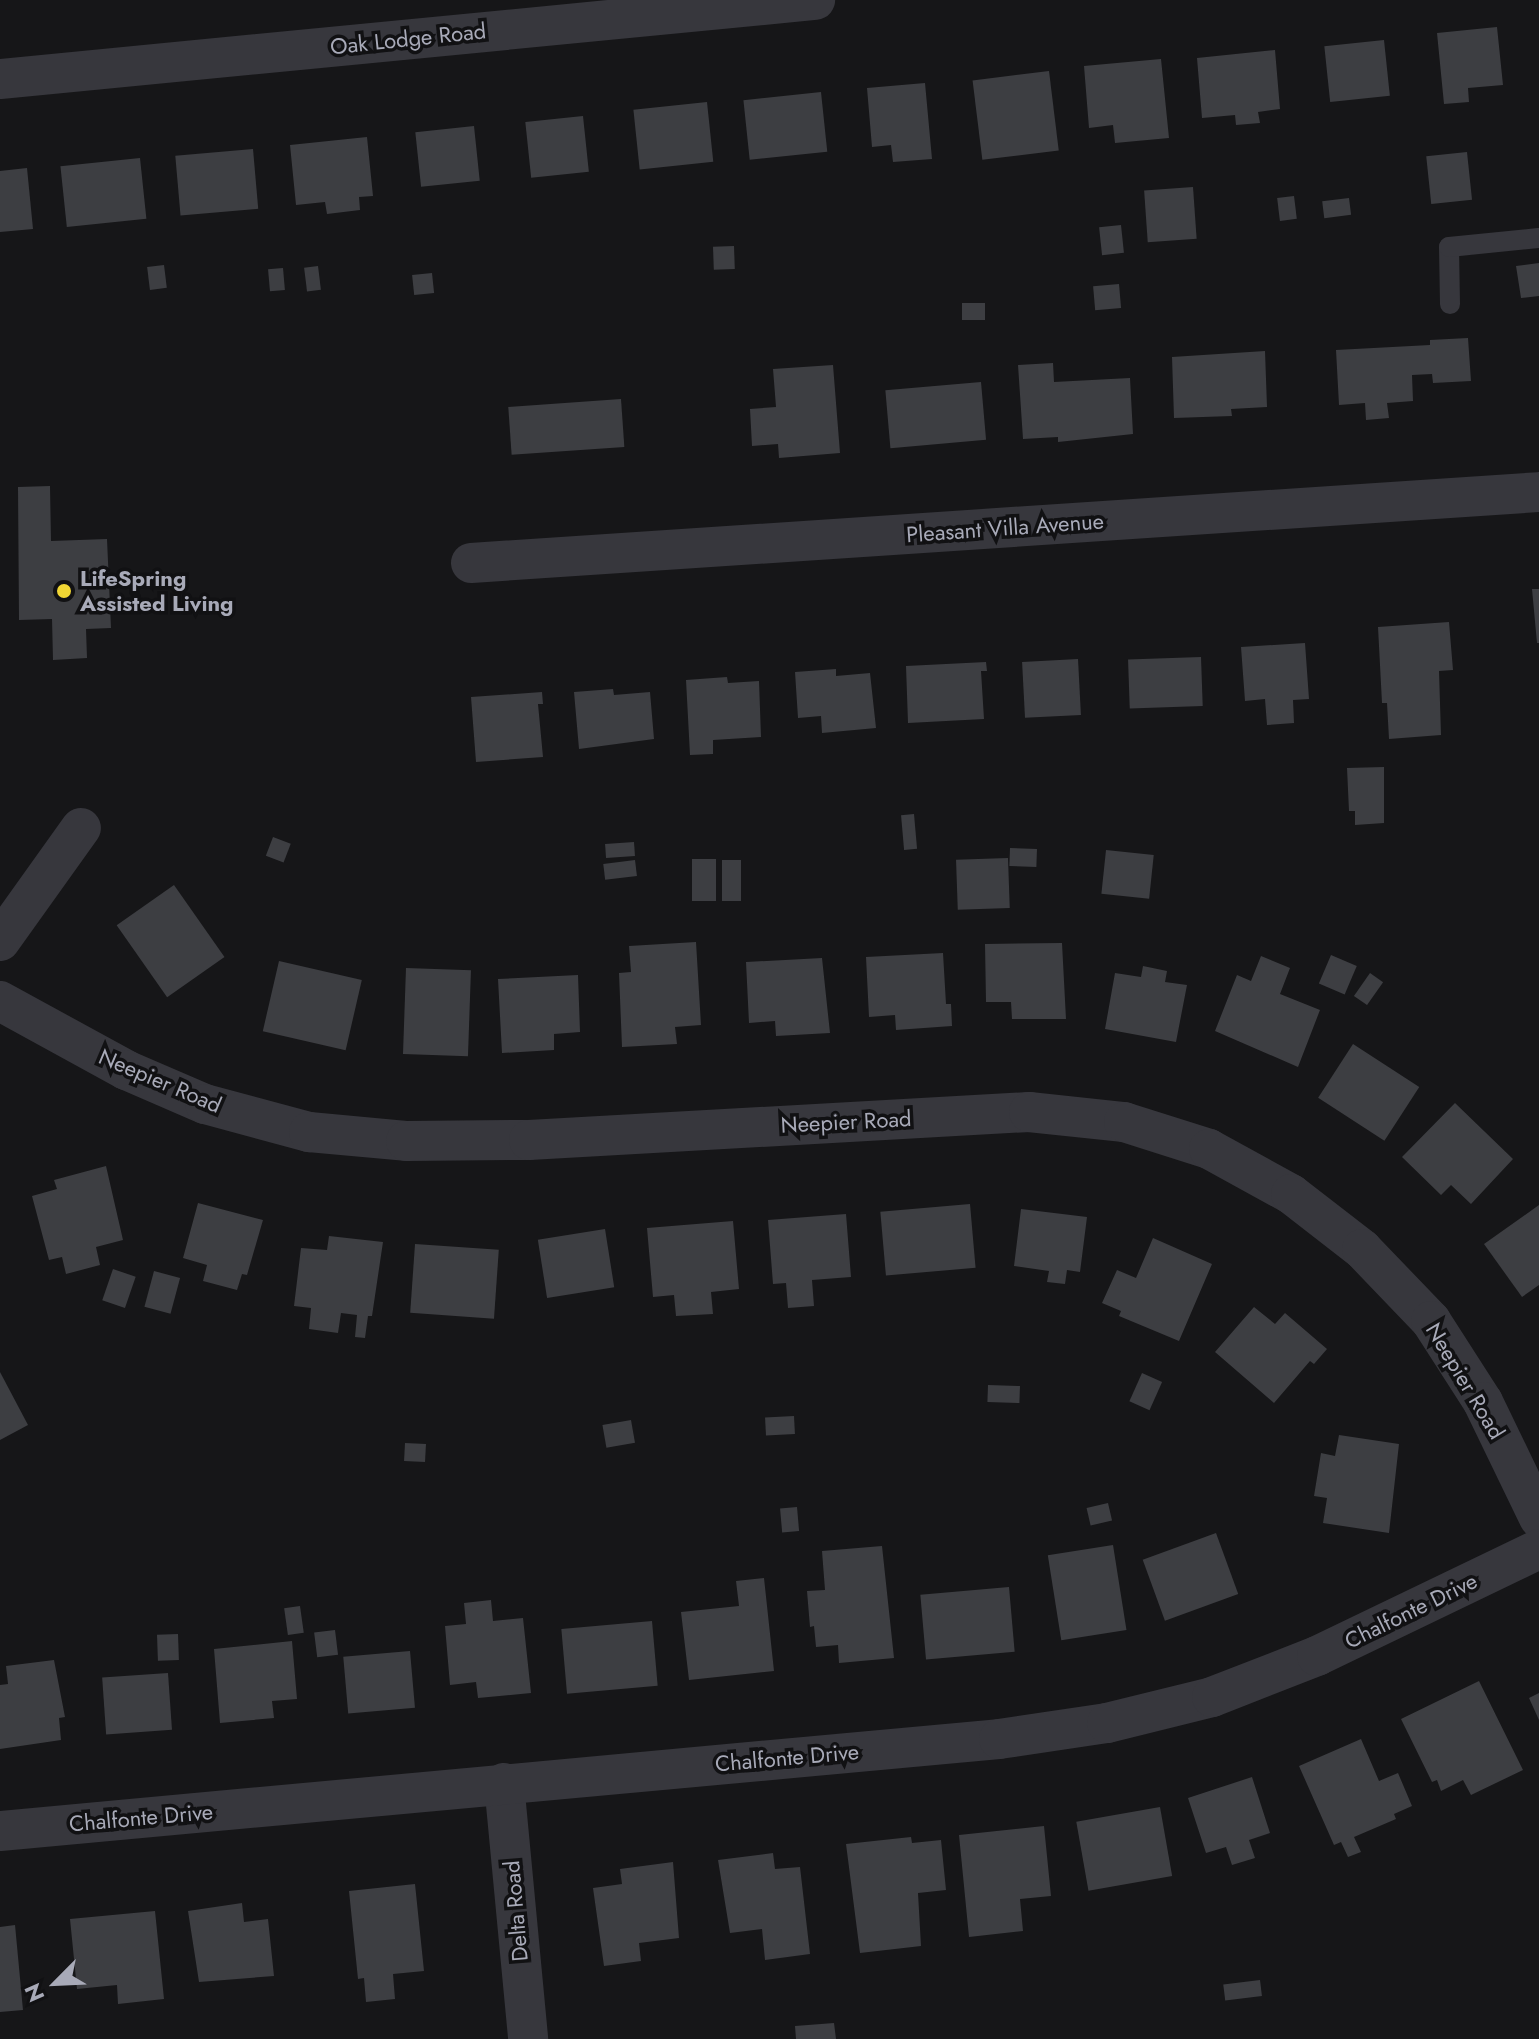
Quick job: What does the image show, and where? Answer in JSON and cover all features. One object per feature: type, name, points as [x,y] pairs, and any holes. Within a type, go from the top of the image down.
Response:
[{"type":"street","name":"Oak Lodge Road","points":[[0,79],[815,0]]},
{"type":"street","name":"Pleasant Villa Avenue","points":[[471,563],[1539,492]]},
{"type":"street","points":[[0,941],[81,828]]},
{"type":"street","name":"Neepier Road","points":[[0,1001],[126,1070],[205,1104],[309,1132],[406,1141],[529,1140],[1029,1112],[1124,1122],[1209,1149],[1291,1194],[1362,1249],[1431,1321],[1483,1402],[1539,1518]]},
{"type":"street","name":"Chalfonte Drive","points":[[0,1831],[999,1739],[1107,1723],[1212,1697],[1317,1656],[1539,1549]]},
{"type":"street","name":"Delta Road","points":[[504,1783],[528,2039]]},
{"type":"lane","points":[[1450,304],[1449,247],[1539,238]]},
{"type":"building","points":[[1497,27],[1503,85],[1468,88],[1469,102],[1444,104],[1437,33]]},
{"type":"building","points":[[1384,40],[1390,96],[1330,102],[1324,46]]},
{"type":"building","points":[[1275,50],[1280,109],[1258,112],[1260,123],[1236,125],[1235,115],[1202,118],[1197,58]]},
{"type":"building","points":[[1161,59],[1169,138],[1115,143],[1113,125],[1089,128],[1084,66]]},
{"type":"building","points":[[1049,71],[1059,150],[982,160],[973,80]]},
{"type":"building","points":[[925,83],[932,159],[893,162],[891,145],[872,147],[867,88]]},
{"type":"building","points":[[821,92],[827,152],[750,160],[743,100]]},
{"type":"building","points":[[707,102],[713,162],[640,169],[633,110]]},
{"type":"building","points":[[583,116],[589,172],[531,178],[525,122]]},
{"type":"building","points":[[474,126],[480,181],[421,187],[415,132]]},
{"type":"building","points":[[367,137],[373,196],[359,197],[360,210],[327,214],[325,202],[296,205],[290,145]]},
{"type":"building","points":[[253,149],[258,209],[181,216],[175,156]]},
{"type":"building","points":[[1467,152],[1472,200],[1431,204],[1426,156]]},
{"type":"building","points":[[140,158],[146,219],[67,227],[60,166]]},
{"type":"building","points":[[27,168],[33,229],[0,232],[0,171]]},
{"type":"building","points":[[1193,187],[1197,239],[1148,242],[1144,190]]},
{"type":"building","points":[[1294,196],[1297,219],[1280,221],[1277,198]]},
{"type":"building","points":[[1349,198],[1351,215],[1324,218],[1322,201]]},
{"type":"building","points":[[1121,225],[1124,253],[1102,255],[1099,227]]},
{"type":"building","points":[[734,246],[735,269],[714,270],[713,247]]},
{"type":"building","points":[[1539,263],[1539,296],[1521,298],[1516,266]]},
{"type":"building","points":[[164,265],[167,288],[150,290],[147,267]]},
{"type":"building","points":[[318,266],[321,290],[307,292],[304,268]]},
{"type":"building","points":[[283,268],[285,290],[270,291],[268,269]]},
{"type":"building","points":[[432,273],[434,293],[414,295],[412,275]]},
{"type":"building","points":[[1119,284],[1121,308],[1095,310],[1093,286]]},
{"type":"building","points":[[962,303],[985,303],[985,320],[962,320]]},
{"type":"building","points":[[1468,338],[1471,381],[1433,383],[1432,374],[1412,375],[1413,401],[1387,403],[1389,418],[1366,420],[1365,403],[1339,405],[1336,350],[1430,345],[1430,340]]},
{"type":"building","points":[[1265,351],[1267,407],[1231,409],[1232,416],[1174,418],[1172,357]]},
{"type":"building","points":[[1053,363],[1054,382],[1130,378],[1133,434],[1058,442],[1058,437],[1023,439],[1018,365]]},
{"type":"building","points":[[833,365],[840,453],[779,458],[778,444],[752,446],[750,409],[776,407],[773,369]]},
{"type":"building","points":[[981,382],[986,440],[890,448],[885,390]]},
{"type":"building","points":[[621,399],[624,447],[512,455],[508,407]]},
{"type":"building","name":"LifeSpring Assisted Living","points":[[50,486],[51,541],[107,539],[111,628],[86,629],[87,658],[53,660],[52,619],[19,620],[18,487]]},
{"type":"building","points":[[1532,589],[1539,589],[1539,643],[1537,643]]},
{"type":"building","points":[[1449,622],[1453,670],[1439,671],[1441,735],[1389,739],[1387,703],[1382,703],[1378,627]]},
{"type":"building","points":[[1305,643],[1309,699],[1293,700],[1294,723],[1267,725],[1265,699],[1245,701],[1241,647]]},
{"type":"building","points":[[1201,657],[1203,706],[1130,709],[1128,660]]},
{"type":"building","points":[[1078,659],[1081,715],[1025,718],[1022,662]]},
{"type":"building","points":[[986,662],[987,671],[981,671],[984,719],[908,723],[906,666]]},
{"type":"building","points":[[836,669],[836,676],[870,673],[876,728],[822,733],[821,716],[798,718],[795,672]]},
{"type":"building","points":[[727,677],[728,683],[759,681],[761,737],[713,740],[713,754],[690,755],[686,680]]},
{"type":"building","points":[[613,689],[614,695],[650,692],[654,739],[579,749],[574,692]]},
{"type":"building","points":[[542,692],[543,704],[538,704],[543,757],[476,762],[471,697]]},
{"type":"building","points":[[1384,767],[1384,823],[1355,825],[1355,811],[1349,811],[1347,768]]},
{"type":"building","points":[[914,814],[917,849],[904,850],[901,815]]},
{"type":"building","points":[[273,837],[291,844],[284,862],[266,856]]},
{"type":"building","points":[[634,842],[635,856],[606,858],[605,844]]},
{"type":"building","points":[[1010,848],[1037,849],[1036,867],[1009,866]]},
{"type":"building","points":[[1106,850],[1154,855],[1149,899],[1101,894]]},
{"type":"building","points":[[1008,858],[1010,908],[958,910],[956,860]]},
{"type":"building","points":[[692,859],[716,859],[716,901],[692,901]]},
{"type":"building","points":[[635,860],[637,876],[605,880],[603,864]]},
{"type":"building","points":[[722,860],[741,860],[741,901],[722,901]]},
{"type":"building","points":[[174,885],[224,957],[167,997],[117,925]]},
{"type":"building","points":[[696,942],[701,1025],[675,1027],[677,1044],[622,1047],[619,973],[631,972],[629,946]]},
{"type":"building","points":[[1062,943],[1066,1019],[1012,1019],[1011,1002],[986,1002],[985,944]]},
{"type":"building","points":[[943,953],[946,1004],[951,1004],[952,1026],[896,1030],[895,1015],[869,1017],[866,957]]},
{"type":"building","points":[[1331,955],[1357,966],[1345,994],[1319,984]]},
{"type":"building","points":[[1261,956],[1290,968],[1280,994],[1320,1010],[1298,1067],[1215,1031],[1237,975],[1251,981]]},
{"type":"building","points":[[822,958],[830,1033],[776,1036],[775,1021],[749,1023],[746,962]]},
{"type":"building","points":[[279,961],[362,980],[346,1050],[263,1031]]},
{"type":"building","points":[[1143,966],[1167,971],[1165,982],[1187,985],[1176,1042],[1105,1029],[1115,973],[1141,977]]},
{"type":"building","points":[[406,968],[471,970],[468,1056],[403,1054]]},
{"type":"building","points":[[1370,973],[1383,982],[1367,1005],[1354,996]]},
{"type":"building","points":[[578,975],[580,1032],[554,1034],[554,1050],[502,1053],[498,979]]},
{"type":"building","points":[[1353,1044],[1419,1087],[1384,1141],[1318,1098]]},
{"type":"building","points":[[1455,1103],[1513,1159],[1471,1204],[1451,1185],[1441,1195],[1402,1157]]},
{"type":"building","points":[[106,1166],[123,1240],[96,1247],[100,1265],[66,1274],[62,1257],[49,1260],[32,1196],[57,1189],[54,1180]]},
{"type":"building","points":[[198,1203],[263,1220],[247,1275],[242,1274],[237,1290],[203,1281],[207,1265],[183,1258]]},
{"type":"building","points":[[970,1204],[976,1268],[886,1276],[880,1212]]},
{"type":"building","points":[[1539,1205],[1539,1285],[1522,1297],[1484,1244]]},
{"type":"building","points":[[1021,1209],[1087,1217],[1080,1272],[1067,1270],[1065,1284],[1047,1282],[1049,1271],[1014,1266]]},
{"type":"building","points":[[846,1214],[851,1277],[812,1280],[814,1306],[788,1308],[786,1283],[773,1284],[768,1220]]},
{"type":"building","points":[[733,1221],[739,1289],[711,1292],[713,1314],[676,1316],[674,1295],[653,1297],[647,1228]]},
{"type":"building","points":[[605,1229],[614,1287],[547,1298],[538,1240]]},
{"type":"building","points":[[329,1236],[383,1242],[372,1316],[368,1316],[365,1338],[355,1337],[357,1315],[341,1313],[338,1333],[309,1329],[311,1308],[294,1306],[301,1248],[327,1250]]},
{"type":"building","points":[[1153,1238],[1212,1264],[1179,1341],[1119,1316],[1121,1311],[1102,1303],[1117,1270],[1136,1278]]},
{"type":"building","points":[[415,1244],[499,1250],[494,1319],[410,1313]]},
{"type":"building","points":[[113,1269],[136,1277],[125,1308],[102,1300]]},
{"type":"building","points":[[154,1271],[180,1278],[171,1314],[144,1307]]},
{"type":"building","points":[[1254,1307],[1275,1324],[1285,1313],[1327,1349],[1314,1364],[1310,1361],[1274,1403],[1215,1352]]},
{"type":"building","points":[[0,1372],[28,1425],[0,1440]]},
{"type":"building","points":[[1142,1373],[1162,1382],[1149,1410],[1129,1401]]},
{"type":"building","points":[[988,1385],[1020,1386],[1019,1403],[987,1402]]},
{"type":"building","points":[[794,1416],[795,1434],[766,1435],[765,1418]]},
{"type":"building","points":[[631,1420],[635,1443],[606,1448],[602,1425]]},
{"type":"building","points":[[1339,1435],[1399,1444],[1389,1533],[1323,1523],[1327,1498],[1314,1496],[1321,1453],[1335,1456]]},
{"type":"building","points":[[405,1443],[426,1444],[425,1462],[404,1461]]},
{"type":"building","points":[[1108,1503],[1112,1521],[1091,1525],[1087,1508]]},
{"type":"building","points":[[797,1507],[799,1531],[782,1532],[780,1508]]},
{"type":"building","points":[[1216,1533],[1238,1594],[1165,1621],[1143,1560]]},
{"type":"building","points":[[1113,1545],[1126,1630],[1061,1640],[1048,1555]]},
{"type":"building","points":[[882,1546],[894,1658],[839,1663],[838,1645],[816,1647],[814,1626],[810,1627],[807,1591],[825,1590],[822,1551]]},
{"type":"building","points":[[764,1578],[774,1671],[689,1680],[681,1612],[739,1606],[736,1581]]},
{"type":"building","points":[[1009,1587],[1015,1652],[926,1660],[920,1595]]},
{"type":"building","points":[[491,1600],[493,1621],[523,1618],[531,1693],[478,1698],[476,1682],[450,1685],[445,1626],[466,1624],[464,1603]]},
{"type":"building","points":[[300,1606],[304,1633],[288,1635],[284,1608]]},
{"type":"building","points":[[652,1621],[658,1686],[567,1694],[561,1629]]},
{"type":"building","points":[[335,1630],[338,1655],[317,1657],[314,1633]]},
{"type":"building","points":[[178,1634],[179,1660],[158,1661],[157,1635]]},
{"type":"building","points":[[292,1641],[297,1699],[272,1701],[274,1718],[220,1723],[214,1649]]},
{"type":"building","points":[[410,1651],[415,1708],[348,1714],[343,1657]]},
{"type":"building","points":[[54,1660],[65,1717],[59,1718],[61,1740],[0,1749],[0,1685],[8,1684],[6,1666]]},
{"type":"building","points":[[168,1673],[172,1730],[106,1734],[102,1678]]},
{"type":"building","points":[[1479,1681],[1523,1770],[1471,1795],[1463,1780],[1441,1791],[1437,1780],[1432,1782],[1401,1719]]},
{"type":"building","points":[[1539,1693],[1539,1720],[1529,1698]]},
{"type":"building","points":[[1361,1739],[1379,1781],[1398,1773],[1412,1806],[1394,1814],[1396,1819],[1354,1837],[1361,1852],[1348,1857],[1341,1842],[1334,1845],[1299,1766]]},
{"type":"building","points":[[1252,1777],[1270,1833],[1249,1840],[1255,1858],[1232,1865],[1226,1847],[1206,1853],[1188,1798]]},
{"type":"building","points":[[1160,1807],[1172,1876],[1088,1891],[1076,1822]]},
{"type":"building","points":[[1044,1826],[1051,1896],[1020,1899],[1023,1931],[969,1937],[959,1835]]},
{"type":"building","points":[[911,1837],[912,1843],[941,1840],[946,1890],[918,1893],[921,1946],[860,1953],[846,1844]]},
{"type":"building","points":[[773,1853],[775,1869],[800,1867],[810,1954],[765,1960],[762,1929],[730,1933],[718,1860]]},
{"type":"building","points":[[673,1862],[679,1938],[639,1943],[641,1961],[604,1966],[593,1888],[622,1884],[620,1869]]},
{"type":"building","points":[[415,1884],[424,1971],[393,1974],[395,1999],[366,2002],[364,1978],[358,1979],[349,1891]]},
{"type":"building","points":[[242,1903],[244,1922],[268,1919],[274,1976],[199,1982],[188,1911]]},
{"type":"building","points":[[155,1911],[164,1999],[118,2004],[117,1985],[77,1989],[70,1919]]},
{"type":"building","points":[[15,1925],[23,2010],[0,2012],[0,1927]]},
{"type":"building","points":[[1260,1980],[1262,1996],[1225,2000],[1223,1985]]},
{"type":"building","points":[[834,2023],[836,2039],[796,2039],[795,2026]]},
{"type":"place","name":"LifeSpring Assisted Living","points":[[64,591]]}]
